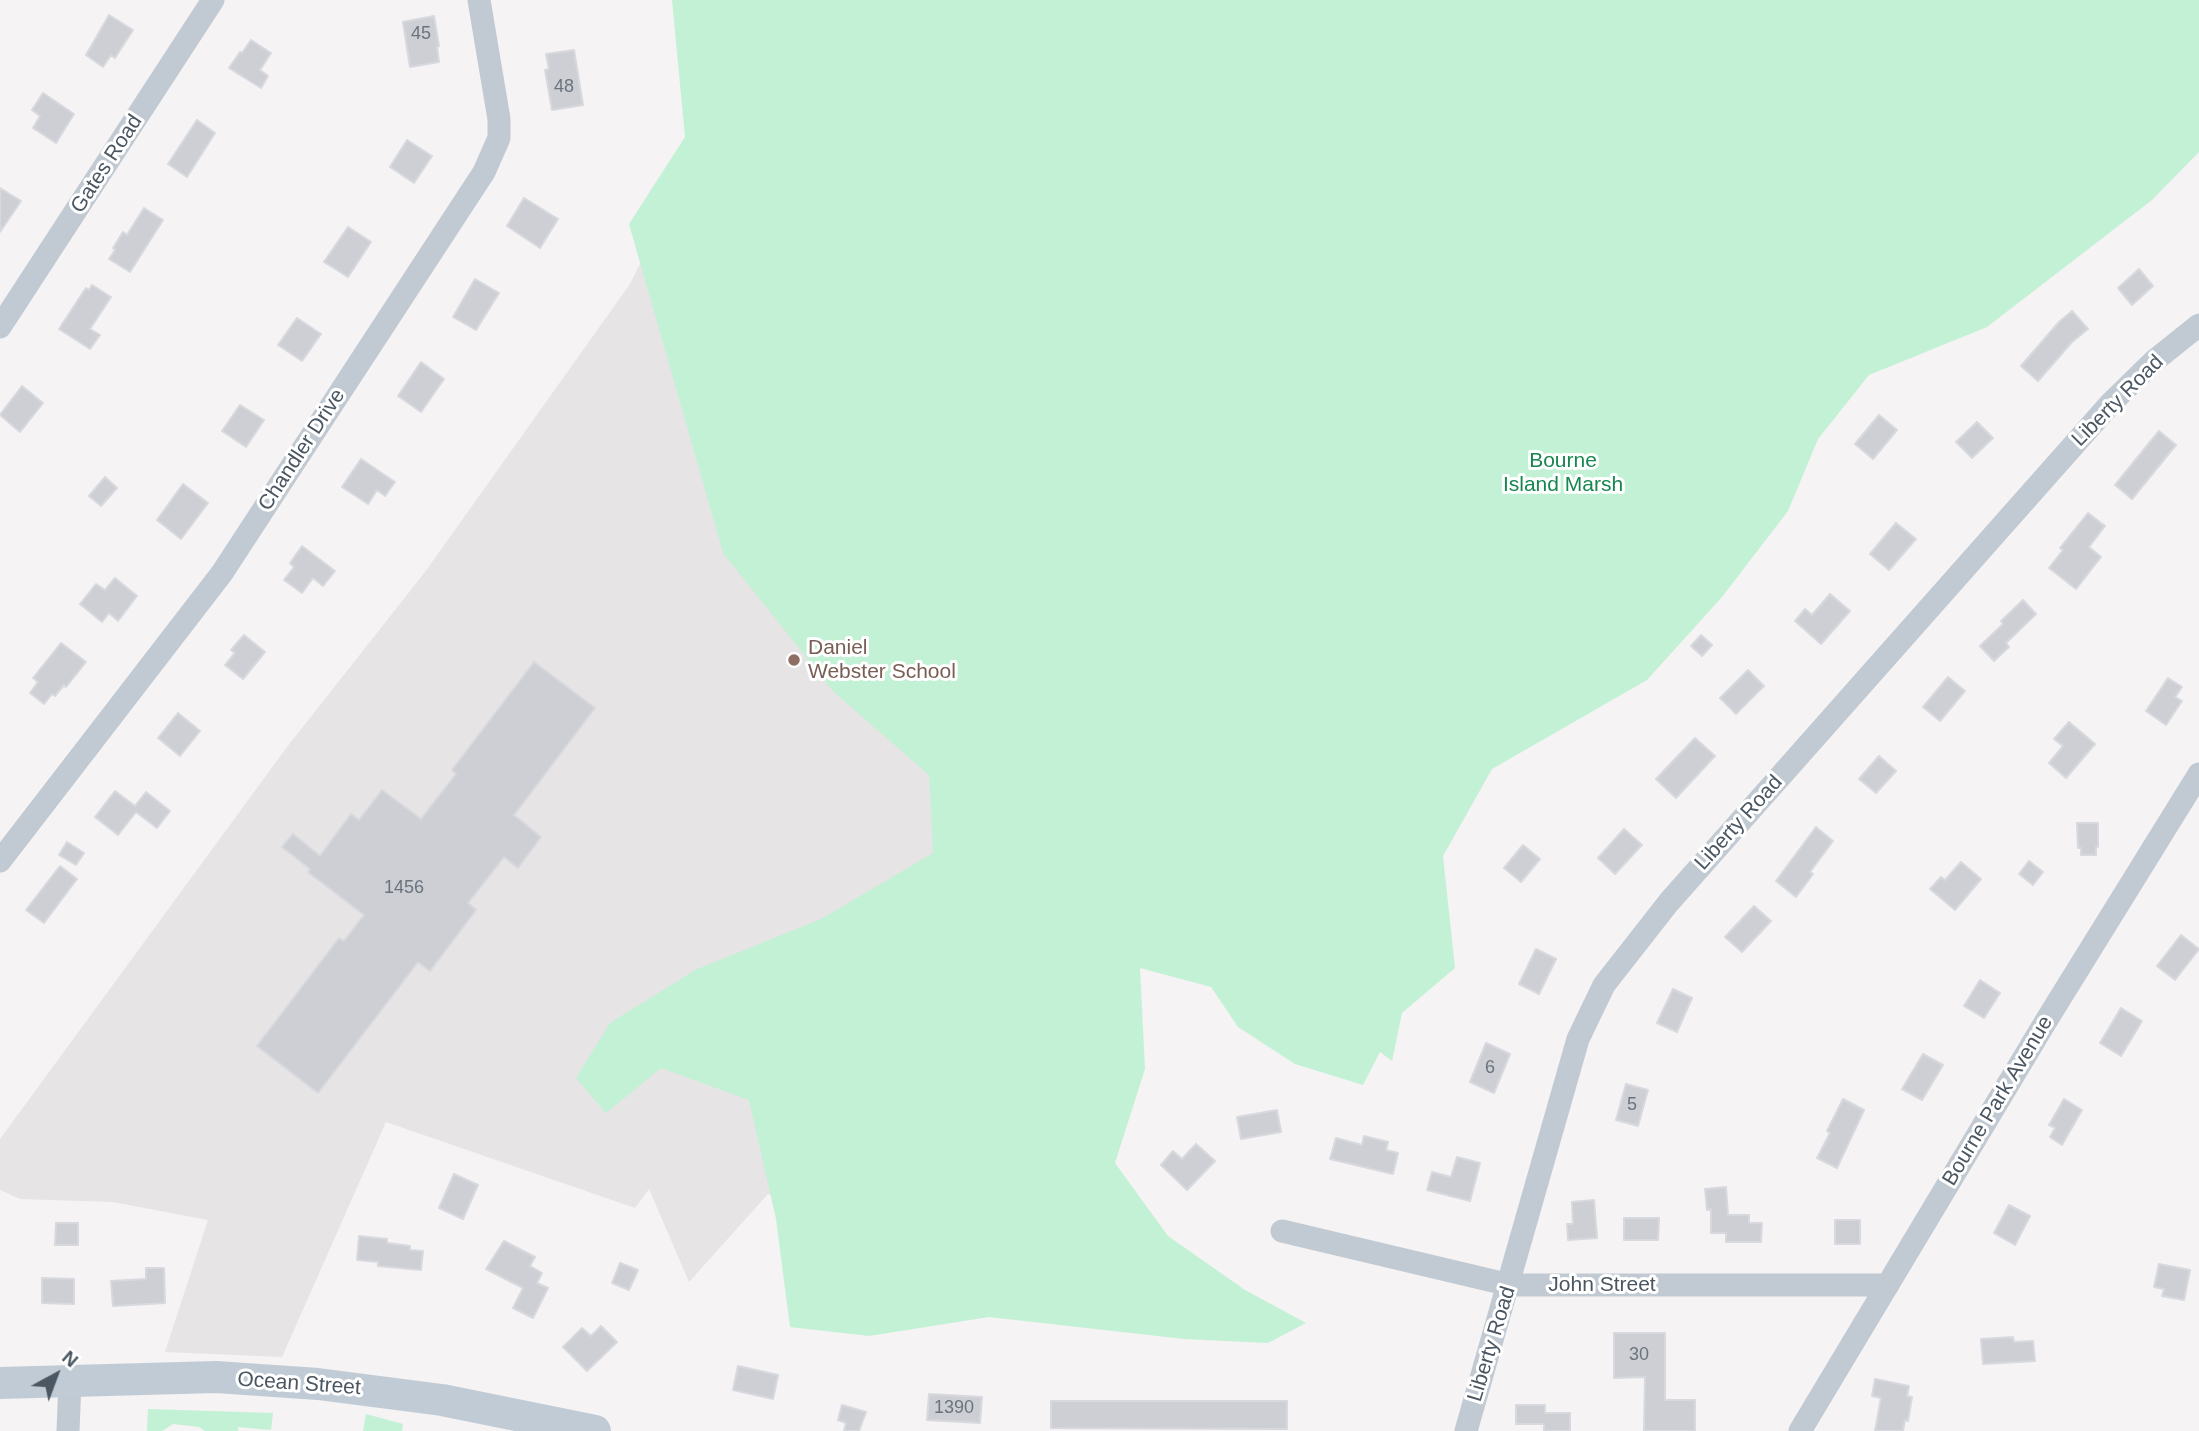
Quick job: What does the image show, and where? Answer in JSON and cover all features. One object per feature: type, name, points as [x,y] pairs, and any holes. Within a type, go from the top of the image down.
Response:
[{"type":"main road","name":"Ocean Street","points":[[0,1383],[216,1377],[325,1385],[442,1399],[595,1431]]},
{"type":"street","name":"Gates Road","points":[[0,327],[213,0]]},
{"type":"street","name":"Chandler Drive","points":[[0,861],[222,573],[484,172],[499,138],[499,119],[479,0]]},
{"type":"street","name":"Liberty Road","points":[[1466,1431],[1510,1285],[1578,1039],[1604,985],[1669,902],[2111,402],[2154,361],[2199,325]]},
{"type":"street","name":"Bourne Park Avenue","points":[[1800,1431],[2039,1033],[2199,774]]},
{"type":"street","name":"John Street","points":[[1282,1231],[1510,1285],[1888,1285]]},
{"type":"street","points":[[68,1431],[70,1382]]},
{"type":"shaded area","name":"Daniel Webster School","points":[[1232,0],[898,1240],[768,1194],[689,1282],[649,1189],[635,1208],[386,1122],[282,1357],[165,1352],[208,1220],[113,1202],[20,1199],[0,1190],[0,1139],[287,747],[425,572],[630,284],[667,209]]},
{"type":"green space","name":"Bourne Island Marsh","points":[[672,0],[2199,0],[2199,152],[2152,200],[1987,327],[1869,375],[1818,439],[1788,511],[1722,597],[1647,680],[1492,769],[1443,856],[1455,968],[1402,1013],[1392,1061],[1380,1052],[1363,1085],[1295,1064],[1238,1027],[1211,987],[1140,968],[1145,1069],[1115,1163],[1168,1236],[1245,1290],[1306,1323],[1268,1343],[1184,1339],[989,1317],[869,1336],[790,1327],[776,1219],[749,1100],[661,1068],[606,1113],[576,1078],[610,1023],[695,970],[821,919],[933,853],[929,775],[835,693],[723,553],[629,224],[685,137]]},
{"type":"green space","points":[[148,1409],[273,1413],[271,1430],[238,1427],[238,1431],[205,1431],[199,1427],[173,1424],[162,1431],[147,1431]]},
{"type":"green space","points":[[366,1414],[403,1424],[402,1431],[363,1431]]},
{"type":"building","points":[[109,15],[133,30],[115,58],[111,55],[103,67],[86,55]]},
{"type":"building","points":[[434,16],[439,62],[410,67],[403,22]]},
{"type":"building","points":[[251,40],[271,53],[260,70],[268,76],[261,88],[229,68]]},
{"type":"building","points":[[574,50],[583,105],[552,110],[545,70],[549,69],[546,54]]},
{"type":"building","points":[[43,93],[74,114],[56,143],[33,128],[40,116],[32,110]]},
{"type":"building","points":[[197,120],[215,133],[187,177],[168,164]]},
{"type":"building","points":[[407,140],[432,156],[414,183],[390,167]]},
{"type":"building","points":[[0,188],[21,201],[0,232]]},
{"type":"building","points":[[524,198],[558,219],[540,248],[507,226]]},
{"type":"building","points":[[144,208],[163,220],[130,272],[109,259],[123,232],[127,235]]},
{"type":"building","points":[[348,227],[371,242],[348,277],[324,262]]},
{"type":"building","points":[[2139,269],[2153,286],[2132,305],[2118,288]]},
{"type":"building","points":[[475,279],[499,293],[476,330],[453,317]]},
{"type":"building","points":[[92,285],[111,297],[90,329],[100,335],[90,349],[59,329],[86,288],[89,290]]},
{"type":"building","points":[[2072,311],[2088,329],[2072,342],[2038,381],[2021,366]]},
{"type":"building","points":[[297,318],[321,334],[302,361],[278,345]]},
{"type":"building","points":[[421,362],[444,379],[421,412],[398,396]]},
{"type":"building","points":[[22,386],[43,403],[20,432],[0,415]]},
{"type":"building","points":[[240,405],[264,420],[246,447],[222,431]]},
{"type":"building","points":[[1879,415],[1897,430],[1873,459],[1855,444]]},
{"type":"building","points":[[1977,422],[1993,438],[1972,458],[1956,442]]},
{"type":"building","points":[[2159,431],[2176,445],[2132,499],[2115,485]]},
{"type":"building","points":[[361,459],[395,482],[385,496],[377,490],[368,504],[342,487]]},
{"type":"building","points":[[105,477],[117,488],[101,506],[89,496]]},
{"type":"building","points":[[183,484],[208,503],[181,539],[157,520]]},
{"type":"building","points":[[2088,513],[2105,526],[2089,547],[2101,557],[2076,589],[2049,568],[2063,550],[2060,548]]},
{"type":"building","points":[[1896,523],[1916,539],[1889,570],[1870,554]]},
{"type":"building","points":[[302,546],[335,571],[323,586],[313,578],[302,593],[284,580],[294,567],[290,563]]},
{"type":"building","points":[[115,578],[137,596],[118,621],[109,613],[102,622],[80,604],[96,584],[105,590]]},
{"type":"building","points":[[1830,594],[1850,611],[1821,644],[1795,621],[1805,609],[1812,615]]},
{"type":"building","points":[[2023,600],[2036,614],[2006,643],[2009,647],[1994,661],[1980,646]]},
{"type":"building","points":[[244,635],[265,652],[243,679],[225,665],[235,653],[231,650]]},
{"type":"building","points":[[1701,635],[1712,645],[1702,656],[1691,646]]},
{"type":"building","points":[[61,643],[86,662],[66,687],[64,685],[55,696],[52,694],[44,704],[30,693],[38,682],[33,678]]},
{"type":"building","points":[[534,662],[595,708],[514,815],[541,837],[518,868],[504,857],[468,903],[476,910],[430,971],[418,962],[318,1093],[257,1046],[339,938],[344,941],[364,915],[308,872],[310,869],[282,847],[293,834],[320,856],[351,814],[359,820],[382,790],[421,819],[456,774],[452,770]]},
{"type":"building","points":[[1748,670],[1764,686],[1736,714],[1720,698]]},
{"type":"building","points":[[1948,677],[1965,691],[1940,721],[1923,707]]},
{"type":"building","points":[[2168,678],[2182,687],[2175,697],[2182,701],[2166,725],[2146,711]]},
{"type":"building","points":[[178,713],[200,731],[180,756],[158,738]]},
{"type":"building","points":[[2069,722],[2095,744],[2066,778],[2049,763],[2063,746],[2054,739]]},
{"type":"building","points":[[1695,738],[1715,756],[1676,798],[1656,779]]},
{"type":"building","points":[[1879,756],[1896,771],[1876,793],[1859,779]]},
{"type":"building","points":[[115,791],[135,806],[146,792],[170,811],[157,828],[136,812],[118,835],[95,817]]},
{"type":"building","points":[[2077,823],[2098,823],[2096,855],[2081,855],[2081,848],[2078,848]]},
{"type":"building","points":[[1816,827],[1833,841],[1810,872],[1813,874],[1796,897],[1776,881]]},
{"type":"building","points":[[1624,829],[1642,845],[1615,874],[1598,858]]},
{"type":"building","points":[[67,842],[84,853],[76,865],[59,855]]},
{"type":"building","points":[[1523,845],[1540,859],[1521,882],[1504,868]]},
{"type":"building","points":[[2029,861],[2043,872],[2033,885],[2019,874]]},
{"type":"building","points":[[1961,862],[1981,879],[1955,910],[1930,889],[1941,877],[1945,880]]},
{"type":"building","points":[[60,866],[77,879],[44,923],[26,910]]},
{"type":"building","points":[[1754,906],[1771,921],[1742,952],[1725,937]]},
{"type":"building","points":[[2181,935],[2199,949],[2175,980],[2157,966]]},
{"type":"building","points":[[1536,949],[1556,959],[1539,994],[1519,984]]},
{"type":"building","points":[[1980,980],[2000,993],[1984,1018],[1964,1006]]},
{"type":"building","points":[[1673,989],[1692,998],[1677,1032],[1657,1023]]},
{"type":"building","points":[[2121,1008],[2142,1021],[2121,1056],[2100,1043]]},
{"type":"building","points":[[1486,1043],[1510,1054],[1494,1093],[1470,1082]]},
{"type":"building","points":[[1923,1054],[1943,1065],[1922,1100],[1902,1089]]},
{"type":"building","points":[[1626,1084],[1648,1090],[1638,1126],[1616,1120]]},
{"type":"building","points":[[1843,1099],[1864,1110],[1837,1168],[1817,1158]]},
{"type":"building","points":[[2064,1099],[2082,1110],[2062,1145],[2050,1137],[2055,1128],[2049,1125]]},
{"type":"building","points":[[1277,1110],[1281,1132],[1241,1139],[1237,1117]]},
{"type":"building","points":[[1364,1136],[1388,1142],[1386,1150],[1398,1153],[1393,1174],[1330,1159],[1336,1138],[1362,1145]]},
{"type":"building","points":[[1196,1144],[1215,1161],[1187,1190],[1161,1165],[1173,1151],[1182,1159]]},
{"type":"building","points":[[1457,1157],[1480,1163],[1470,1201],[1427,1190],[1432,1172],[1451,1177]]},
{"type":"building","points":[[454,1174],[478,1185],[463,1219],[439,1208]]},
{"type":"building","points":[[1726,1187],[1728,1215],[1749,1215],[1749,1223],[1762,1223],[1761,1242],[1726,1242],[1726,1233],[1711,1233],[1711,1209],[1707,1210],[1705,1189]]},
{"type":"building","points":[[1594,1200],[1597,1238],[1568,1240],[1567,1224],[1573,1224],[1572,1202]]},
{"type":"building","points":[[2009,1205],[2030,1216],[2015,1245],[1994,1233]]},
{"type":"building","points":[[1624,1218],[1659,1218],[1658,1240],[1624,1240]]},
{"type":"building","points":[[1835,1220],[1860,1220],[1860,1244],[1835,1244]]},
{"type":"building","points":[[56,1223],[78,1223],[78,1245],[55,1245]]},
{"type":"building","points":[[359,1236],[387,1239],[387,1243],[423,1251],[421,1270],[378,1266],[378,1262],[357,1260]]},
{"type":"building","points":[[504,1241],[535,1257],[530,1266],[542,1273],[537,1283],[548,1288],[533,1318],[513,1308],[523,1288],[486,1269]]},
{"type":"building","points":[[620,1263],[638,1270],[629,1290],[612,1283]]},
{"type":"building","points":[[2159,1264],[2190,1270],[2184,1300],[2162,1296],[2164,1289],[2154,1287]]},
{"type":"building","points":[[146,1268],[164,1268],[165,1303],[113,1306],[111,1281],[146,1279]]},
{"type":"building","points":[[42,1278],[74,1279],[74,1304],[42,1303]]},
{"type":"building","points":[[601,1326],[617,1342],[587,1371],[563,1347],[582,1328],[591,1336]]},
{"type":"building","points":[[1614,1333],[1665,1333],[1665,1400],[1695,1400],[1695,1431],[1644,1431],[1645,1377],[1614,1378]]},
{"type":"building","points":[[2013,1337],[2014,1342],[2033,1341],[2035,1361],[1983,1364],[1981,1339]]},
{"type":"building","points":[[738,1366],[778,1375],[773,1399],[733,1390]]},
{"type":"building","points":[[1875,1379],[1909,1386],[1907,1396],[1912,1397],[1908,1421],[1905,1420],[1903,1431],[1875,1431],[1881,1398],[1872,1396]]},
{"type":"building","points":[[929,1394],[982,1397],[980,1423],[927,1420]]},
{"type":"building","points":[[1051,1401],[1287,1401],[1287,1429],[1051,1428]]},
{"type":"building","points":[[842,1405],[866,1412],[859,1431],[844,1431],[846,1423],[838,1420]]},
{"type":"building","points":[[1516,1405],[1545,1405],[1545,1413],[1570,1413],[1570,1431],[1544,1431],[1544,1424],[1516,1424]]},
{"type":"place","name":"Daniel Webster School","points":[[794,660]]}]
